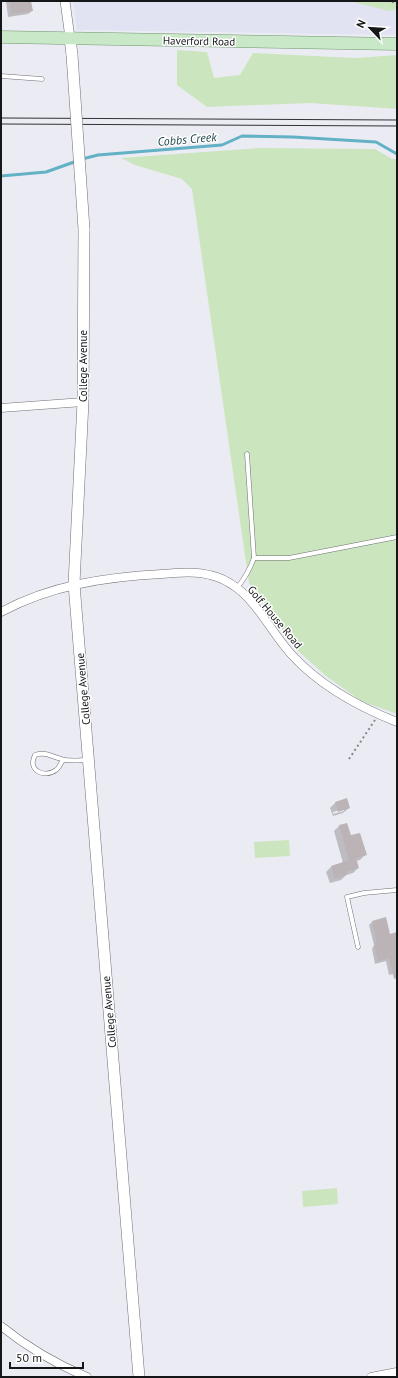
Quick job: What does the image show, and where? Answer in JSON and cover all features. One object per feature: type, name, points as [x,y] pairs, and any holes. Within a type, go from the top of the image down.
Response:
[{"type":"main road","name":"Haverford Road","points":[[1,37],[207,42],[397,44]]},
{"type":"main road","name":"College Avenue","points":[[70,38],[84,229],[84,402],[74,584],[140,1377]]},
{"type":"street","name":"College Avenue","points":[[65,1],[70,38]]},
{"type":"street","points":[[1,408],[84,402]]},
{"type":"street","name":"Golf House Road","points":[[1,612],[38,595],[74,584],[135,575],[189,573],[211,575],[223,579],[246,595],[291,654],[321,681],[340,694],[379,715],[397,722]]},
{"type":"street","points":[[1,1326],[16,1338],[63,1367],[87,1377]]},
{"type":"street","points":[[371,1377],[397,1372]]},
{"type":"lane","points":[[1,76],[42,79]]},
{"type":"lane","points":[[237,588],[251,568],[254,558],[247,454]]},
{"type":"lane","points":[[254,558],[289,558],[397,537]]},
{"type":"lane","points":[[63,760],[56,770],[48,774],[40,773],[34,768],[32,760],[35,755],[40,753],[49,754],[63,760],[88,760]]},
{"type":"lane","points":[[358,947],[347,897],[364,893],[397,890]]},
{"type":"path","points":[[387,1],[397,3]]},
{"type":"path","points":[[349,759],[379,715]]},
{"type":"shaded area","points":[[73,1],[397,1],[397,35],[77,30]]},
{"type":"green space","points":[[349,1],[397,1],[397,9],[389,11]]},
{"type":"green space","points":[[177,50],[207,52],[214,78],[240,75],[253,53],[355,58],[397,55],[397,109],[310,103],[207,107],[177,85]]},
{"type":"green space","points":[[260,148],[375,149],[392,159],[397,159],[397,714],[361,701],[326,676],[297,650],[249,583],[192,189],[182,179],[135,165],[121,158]]},
{"type":"green space","points":[[289,840],[290,856],[255,858],[254,842]]},
{"type":"green space","points":[[337,1188],[338,1204],[303,1207],[302,1191]]},
{"type":"building","points":[[10,1],[31,1],[33,11],[11,14]]},
{"type":"building","points":[[347,798],[350,808],[338,812],[335,802]]},
{"type":"building","points":[[347,823],[351,835],[360,833],[367,855],[356,858],[359,868],[346,872],[347,875],[335,879],[331,866],[349,860],[339,825]]},
{"type":"building","points":[[386,917],[390,934],[397,932],[397,978],[394,979],[389,958],[378,961],[374,945],[376,945],[375,942],[377,942],[372,921]]},
{"type":"waterway","name":"Cobbs Creek","points":[[82,159],[98,155],[222,145],[242,136],[293,137],[376,142],[397,154]]},
{"type":"waterway","name":"Cobbs Creek","points":[[1,176],[46,172],[77,161]]},
{"type":"tram line","points":[[1,118],[397,120]]},
{"type":"tram line","points":[[1,124],[397,126]]}]
